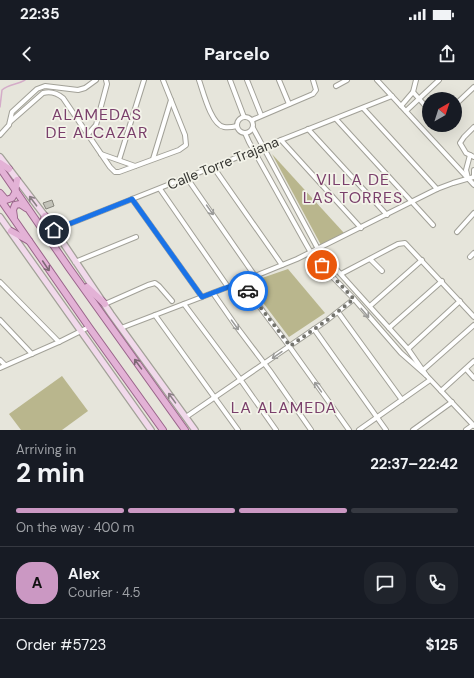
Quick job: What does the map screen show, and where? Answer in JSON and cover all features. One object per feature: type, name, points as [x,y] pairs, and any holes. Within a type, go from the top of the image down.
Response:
[{"type":"main road","points":[[0,163],[9,169]]},
{"type":"main road","points":[[0,168],[69,268],[185,430]]},
{"type":"main road","points":[[0,193],[4,199],[10,200],[14,195],[17,180]]},
{"type":"main road","points":[[0,199],[163,430]]},
{"type":"main road","points":[[15,219],[13,209],[15,205],[18,204],[24,206],[33,215]]},
{"type":"main road","points":[[41,227],[44,216]]},
{"type":"main road","points":[[11,231],[30,242]]},
{"type":"main road","points":[[69,268],[105,304]]},
{"type":"street","points":[[10,122],[14,109],[37,89],[45,86],[78,90],[85,88],[96,80]]},
{"type":"street","points":[[88,134],[96,125],[107,84],[106,80]]},
{"type":"street","points":[[119,160],[144,80]]},
{"type":"street","points":[[0,135],[10,122],[20,115],[40,95],[46,92],[57,94],[63,98],[110,167],[115,172],[124,171],[179,150],[186,145],[185,135],[163,80]]},
{"type":"street","points":[[199,80],[212,115],[218,124],[225,128],[237,126]]},
{"type":"street","points":[[230,80],[244,117],[252,120],[313,94],[316,90],[313,80]]},
{"type":"street","points":[[247,80],[261,115]]},
{"type":"street","points":[[279,80],[289,104]]},
{"type":"street","points":[[336,86],[347,80]]},
{"type":"street","points":[[377,80],[474,185]]},
{"type":"street","points":[[401,106],[413,92],[416,80]]},
{"type":"street","points":[[406,111],[439,80]]},
{"type":"street","points":[[462,98],[474,87]]},
{"type":"street","points":[[37,89],[40,95]]},
{"type":"street","points":[[413,92],[422,103]]},
{"type":"street","name":"Calle Torre Trajana","points":[[54,230],[214,168],[392,96]]},
{"type":"street","points":[[153,159],[171,100]]},
{"type":"street","points":[[364,108],[437,189]]},
{"type":"street","points":[[237,126],[239,120],[244,117]]},
{"type":"street","points":[[336,119],[433,225]]},
{"type":"street","points":[[252,120],[253,128],[318,249],[408,349],[422,371]]},
{"type":"street","points":[[237,126],[240,131],[245,133],[311,253],[396,347],[422,371],[474,425],[466,430]]},
{"type":"street","points":[[468,178],[466,170],[472,156],[462,147],[461,140],[474,127]]},
{"type":"street","points":[[245,133],[250,132],[253,128]]},
{"type":"street","points":[[308,130],[387,215]]},
{"type":"street","points":[[281,140],[361,228]]},
{"type":"street","points":[[101,154],[135,166]]},
{"type":"street","points":[[0,157],[44,216],[195,430]]},
{"type":"street","points":[[214,168],[282,265]]},
{"type":"street","points":[[122,328],[311,253],[437,189],[474,177],[474,170]]},
{"type":"street","points":[[187,178],[255,276]]},
{"type":"street","points":[[160,189],[228,287]]},
{"type":"street","points":[[280,199],[288,195]]},
{"type":"street","points":[[132,199],[202,297]]},
{"type":"street","points":[[457,232],[474,213]]},
{"type":"street","points":[[0,217],[151,430]]},
{"type":"street","points":[[75,262],[136,237]]},
{"type":"street","points":[[341,274],[403,242],[410,247],[474,317]]},
{"type":"street","points":[[470,257],[474,253]]},
{"type":"street","points":[[370,258],[382,270]]},
{"type":"street","points":[[370,306],[422,260]]},
{"type":"street","points":[[389,328],[442,281]]},
{"type":"street","points":[[0,282],[59,342]]},
{"type":"street","points":[[241,282],[290,346],[349,430]]},
{"type":"street","points":[[105,304],[148,284],[155,283],[172,302]]},
{"type":"street","points":[[213,293],[311,430]]},
{"type":"street","points":[[186,417],[240,379],[265,364],[354,299]]},
{"type":"street","points":[[408,349],[460,301]]},
{"type":"street","points":[[184,304],[276,430]]},
{"type":"street","points":[[338,312],[402,400]]},
{"type":"street","points":[[155,314],[238,430]]},
{"type":"street","points":[[0,320],[32,354]]},
{"type":"street","points":[[422,371],[474,325]]},
{"type":"street","points":[[0,368],[89,327]]},
{"type":"street","points":[[314,329],[386,430]]},
{"type":"street","points":[[94,349],[101,344]]},
{"type":"street","points":[[0,360],[5,365]]},
{"type":"street","points":[[441,391],[474,361]]},
{"type":"street","points":[[466,369],[474,378]]},
{"type":"street","points":[[114,379],[122,373]]},
{"type":"street","points":[[359,430],[430,380]]},
{"type":"street","points":[[413,430],[452,402]]},
{"type":"shaded area","points":[[272,154],[344,233],[321,245]]},
{"type":"shaded area","points":[[288,269],[325,313],[289,337],[249,284],[253,281]]},
{"type":"shaded area","points":[[62,376],[88,411],[62,430],[21,430],[9,414]]},
{"type":"building","points":[[52,200],[54,206],[46,209],[43,203]]},
{"type":"waterway","points":[[0,107],[2,90],[25,80]]},
{"type":"way so far","points":[[248,291],[290,346],[354,299],[322,265]]},
{"type":"district","name":"ALAMEDAS DE ALCAZAR","points":[[97,123]]},
{"type":"district","name":"VILLA DE LAS TORRES","points":[[353,188]]},
{"type":"district","name":"LA ALAMEDA","points":[[284,407]]},
{"type":"route","points":[[54,230],[132,199],[202,297],[241,282],[248,291]]}]
